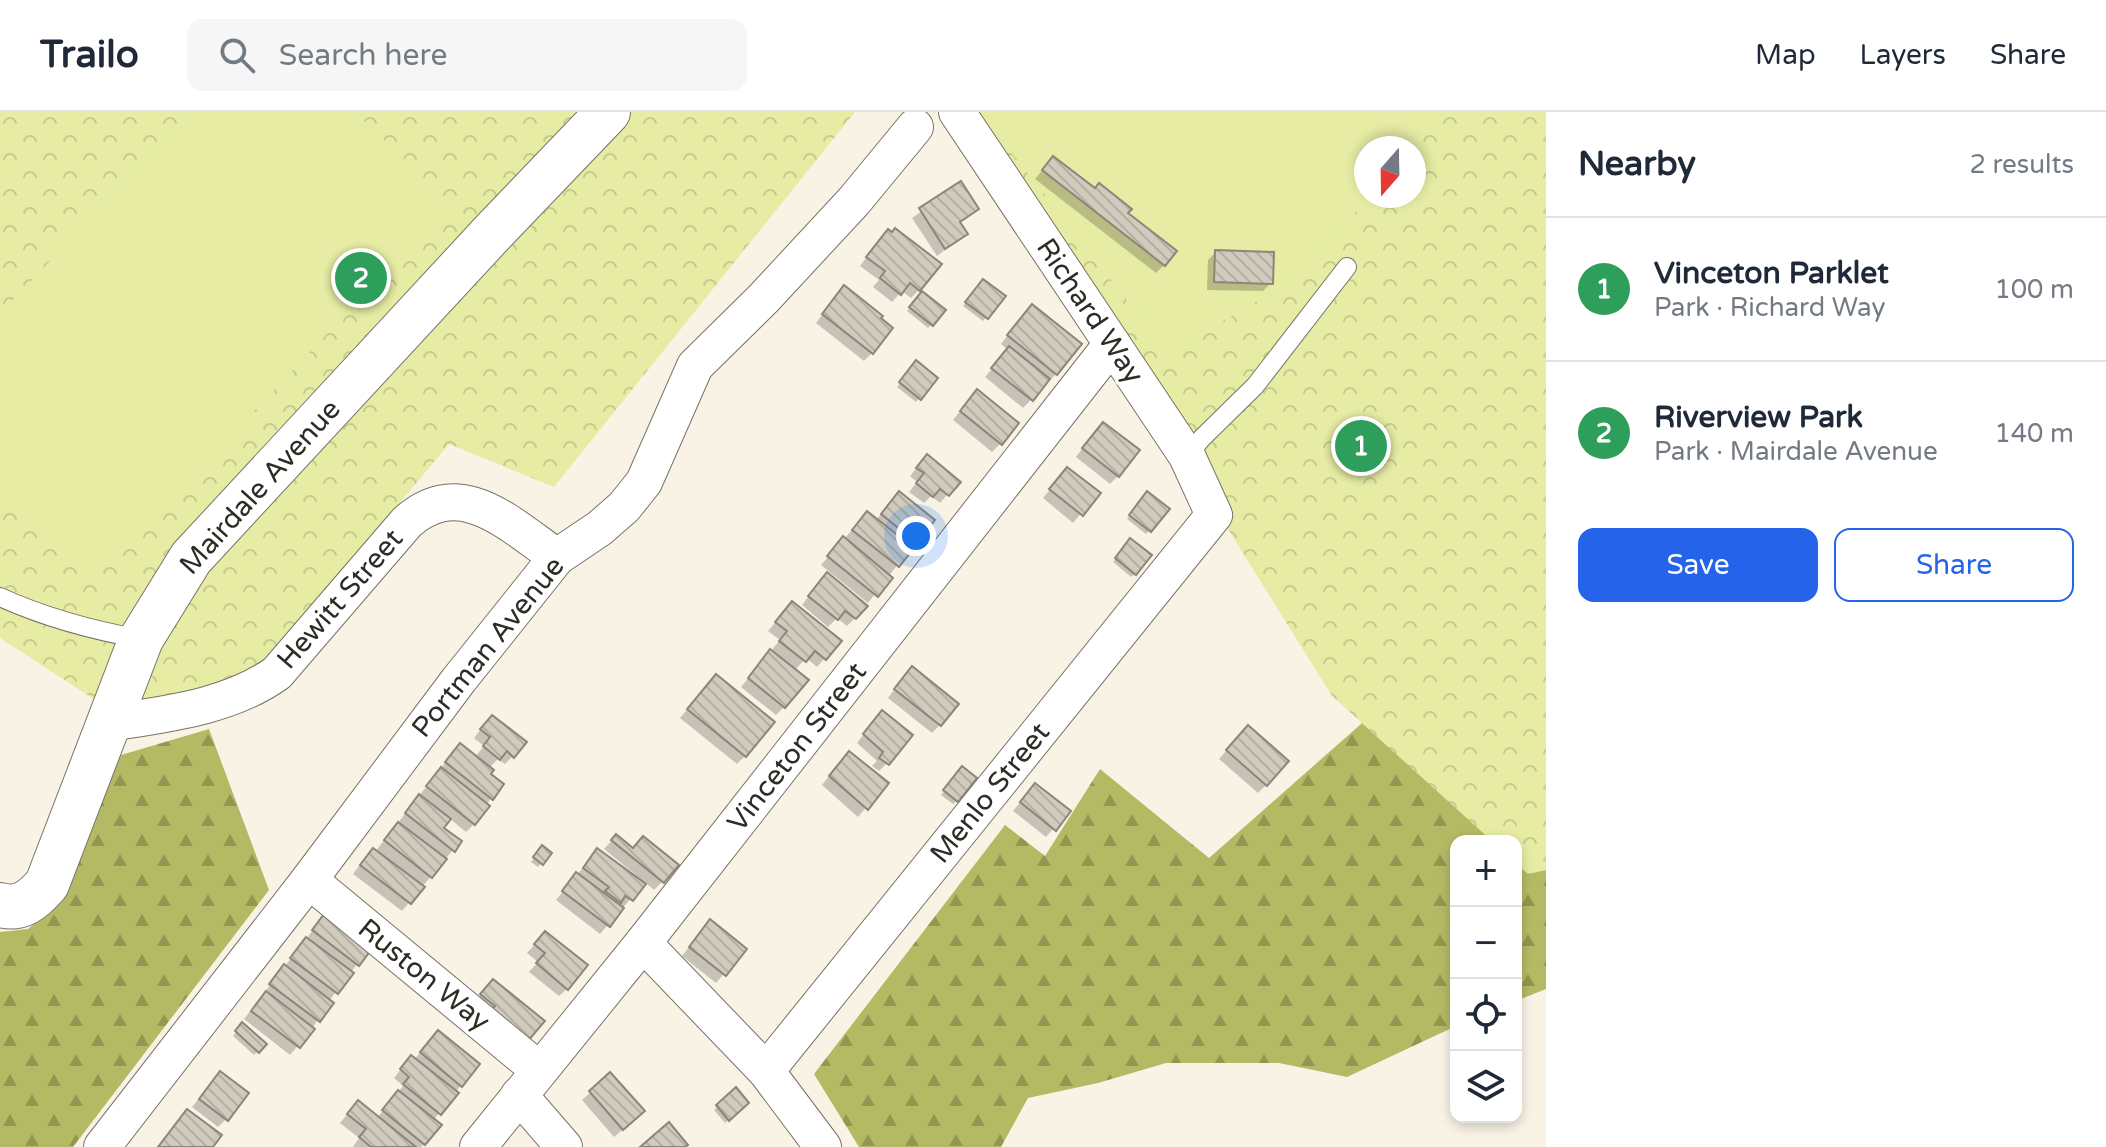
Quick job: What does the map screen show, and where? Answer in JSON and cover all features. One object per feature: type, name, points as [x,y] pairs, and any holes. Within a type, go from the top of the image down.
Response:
[{"type":"street","name":"Mairdale Avenue","points":[[0,905],[10,908],[31,902],[47,884],[141,639],[191,558],[608,112]]},
{"type":"street","name":"Richard Way","points":[[957,112],[1187,456],[1214,515]]},
{"type":"street","name":"Portman Avenue","points":[[102,1147],[309,880],[458,681],[557,557],[600,528],[624,507],[644,482],[695,366],[764,298],[854,201],[915,127]]},
{"type":"street","name":"Vinceton Street","points":[[478,1147],[643,943],[1112,344]]},
{"type":"street","name":"Hewitt Street","points":[[109,723],[210,703],[262,684],[277,673],[407,522],[421,510],[437,503],[471,503],[488,510],[557,557]]},
{"type":"street","name":"Menlo Street","points":[[766,1071],[1214,515]]},
{"type":"street","name":"Ruston Way","points":[[309,880],[529,1082],[564,1147]]},
{"type":"street","points":[[643,943],[766,1071],[823,1147]]},
{"type":"lane","points":[[1187,456],[1255,386],[1347,267]]},
{"type":"lane","points":[[0,597],[40,615],[141,639]]},
{"type":"green space","points":[[0,112],[855,112],[554,487],[449,444],[262,668],[129,722],[0,638]]},
{"type":"green space","points":[[190,112],[355,112],[447,200],[443,210],[417,239],[112,561],[96,575],[86,573],[0,492],[0,314]]},
{"type":"green space","points":[[968,112],[1546,112],[1546,870],[1528,874],[1522,868],[1522,835],[1485,835],[1332,696]]},
{"type":"green space","points":[[980,112],[1445,112],[1425,136],[1354,136],[1354,208],[1360,208],[1292,281],[1168,353]]},
{"type":"green space","points":[[1546,271],[1546,989],[1522,999],[1522,835],[1450,835],[1450,1029],[1347,1077],[1279,1063],[1166,1063],[1098,1083],[1028,1098],[1001,1147],[859,1147],[814,1074],[1005,825],[1045,856],[1100,769],[1209,858],[1361,724],[1422,605]]},
{"type":"green space","points":[[209,729],[269,890],[73,1147],[0,1147],[0,932],[28,929],[60,902],[121,755]]},
{"type":"building","points":[[1053,156],[1095,188],[1099,183],[1132,209],[1128,213],[1177,251],[1165,266],[1042,170]]},
{"type":"building","points":[[961,181],[979,209],[960,222],[968,234],[945,249],[919,208]]},
{"type":"building","points":[[895,228],[942,264],[920,291],[910,283],[901,295],[880,278],[885,271],[866,257],[888,229],[892,232]]},
{"type":"building","points":[[1215,250],[1274,252],[1273,284],[1214,282]]},
{"type":"building","points":[[983,279],[1006,296],[988,319],[965,302]]},
{"type":"building","points":[[844,285],[883,316],[881,318],[893,328],[873,354],[822,314]]},
{"type":"building","points":[[922,291],[946,310],[933,326],[909,307]]},
{"type":"building","points":[[1032,304],[1082,344],[1057,375],[1007,335]]},
{"type":"building","points":[[1009,346],[1050,379],[1033,401],[991,368]]},
{"type":"building","points":[[916,360],[938,378],[921,400],[899,382]]},
{"type":"building","points":[[977,389],[1019,423],[1002,445],[960,411]]},
{"type":"building","points":[[1103,422],[1140,450],[1119,477],[1082,448]]},
{"type":"building","points":[[927,454],[961,482],[949,496],[940,489],[933,497],[916,483],[924,473],[916,468]]},
{"type":"building","points":[[1067,467],[1101,493],[1083,516],[1049,489]]},
{"type":"building","points":[[899,491],[935,520],[917,543],[881,514]]},
{"type":"building","points":[[1147,491],[1170,509],[1151,532],[1129,515]]},
{"type":"building","points":[[867,511],[914,548],[899,567],[852,530]]},
{"type":"building","points":[[843,536],[893,578],[878,597],[827,556]]},
{"type":"building","points":[[1130,538],[1152,555],[1136,575],[1115,558]]},
{"type":"building","points":[[827,572],[868,606],[856,619],[845,611],[838,620],[808,596]]},
{"type":"building","points":[[792,601],[842,641],[826,660],[815,651],[806,662],[779,641],[787,631],[775,622]]},
{"type":"building","points":[[770,649],[809,680],[785,708],[748,678]]},
{"type":"building","points":[[912,666],[959,704],[941,726],[894,689]]},
{"type":"building","points":[[716,674],[775,722],[746,757],[687,709]]},
{"type":"building","points":[[882,710],[913,735],[889,765],[879,758],[883,752],[863,734]]},
{"type":"building","points":[[492,715],[527,742],[514,758],[507,751],[500,760],[483,746],[490,737],[480,729]]},
{"type":"building","points":[[1248,725],[1289,761],[1267,786],[1226,750]]},
{"type":"building","points":[[460,743],[494,770],[491,774],[504,784],[493,800],[445,762]]},
{"type":"building","points":[[849,751],[889,783],[868,810],[829,776]]},
{"type":"building","points":[[962,766],[977,778],[958,802],[943,790]]},
{"type":"building","points":[[441,767],[490,806],[475,825],[426,786]]},
{"type":"building","points":[[1035,783],[1071,811],[1056,831],[1020,802]]},
{"type":"building","points":[[419,794],[451,819],[444,828],[462,841],[455,852],[405,813]]},
{"type":"building","points":[[398,822],[447,859],[432,878],[384,840]]},
{"type":"building","points":[[616,834],[633,848],[643,836],[679,865],[664,883],[611,840]]},
{"type":"building","points":[[542,845],[552,853],[543,865],[533,857]]},
{"type":"building","points":[[373,848],[425,887],[411,904],[360,865]]},
{"type":"building","points":[[597,848],[646,884],[633,901],[625,896],[621,903],[605,891],[609,887],[583,868]]},
{"type":"building","points":[[576,872],[624,908],[610,927],[562,891]]},
{"type":"building","points":[[327,910],[374,946],[359,966],[312,930]]},
{"type":"building","points":[[710,919],[747,949],[726,976],[689,947]]},
{"type":"building","points":[[545,931],[588,965],[568,990],[536,963],[545,953],[534,944]]},
{"type":"building","points":[[306,937],[354,973],[338,994],[290,958]]},
{"type":"building","points":[[284,964],[334,1003],[320,1022],[269,984]]},
{"type":"building","points":[[493,979],[545,1021],[527,1042],[490,1011],[495,1006],[480,994]]},
{"type":"building","points":[[266,991],[315,1029],[300,1048],[251,1011]]},
{"type":"building","points":[[242,1022],[267,1044],[259,1053],[235,1031]]},
{"type":"building","points":[[438,1030],[480,1064],[462,1087],[420,1052]]},
{"type":"building","points":[[411,1055],[459,1093],[441,1115],[403,1084],[409,1077],[400,1069]]},
{"type":"building","points":[[220,1071],[249,1093],[228,1121],[199,1099]]},
{"type":"building","points":[[610,1072],[645,1111],[623,1130],[589,1091]]},
{"type":"building","points":[[736,1087],[749,1103],[729,1121],[716,1105]]},
{"type":"building","points":[[398,1090],[442,1125],[425,1145],[382,1110]]},
{"type":"building","points":[[358,1100],[416,1147],[371,1147],[359,1137],[366,1129],[347,1114]]},
{"type":"building","points":[[187,1109],[222,1135],[213,1147],[158,1147]]},
{"type":"building","points":[[669,1122],[688,1145],[640,1147]]},
{"type":"place","name":"Riverview Park","points":[[361,278]]},
{"type":"place","name":"Vinceton Parklet","points":[[1361,446]]}]
